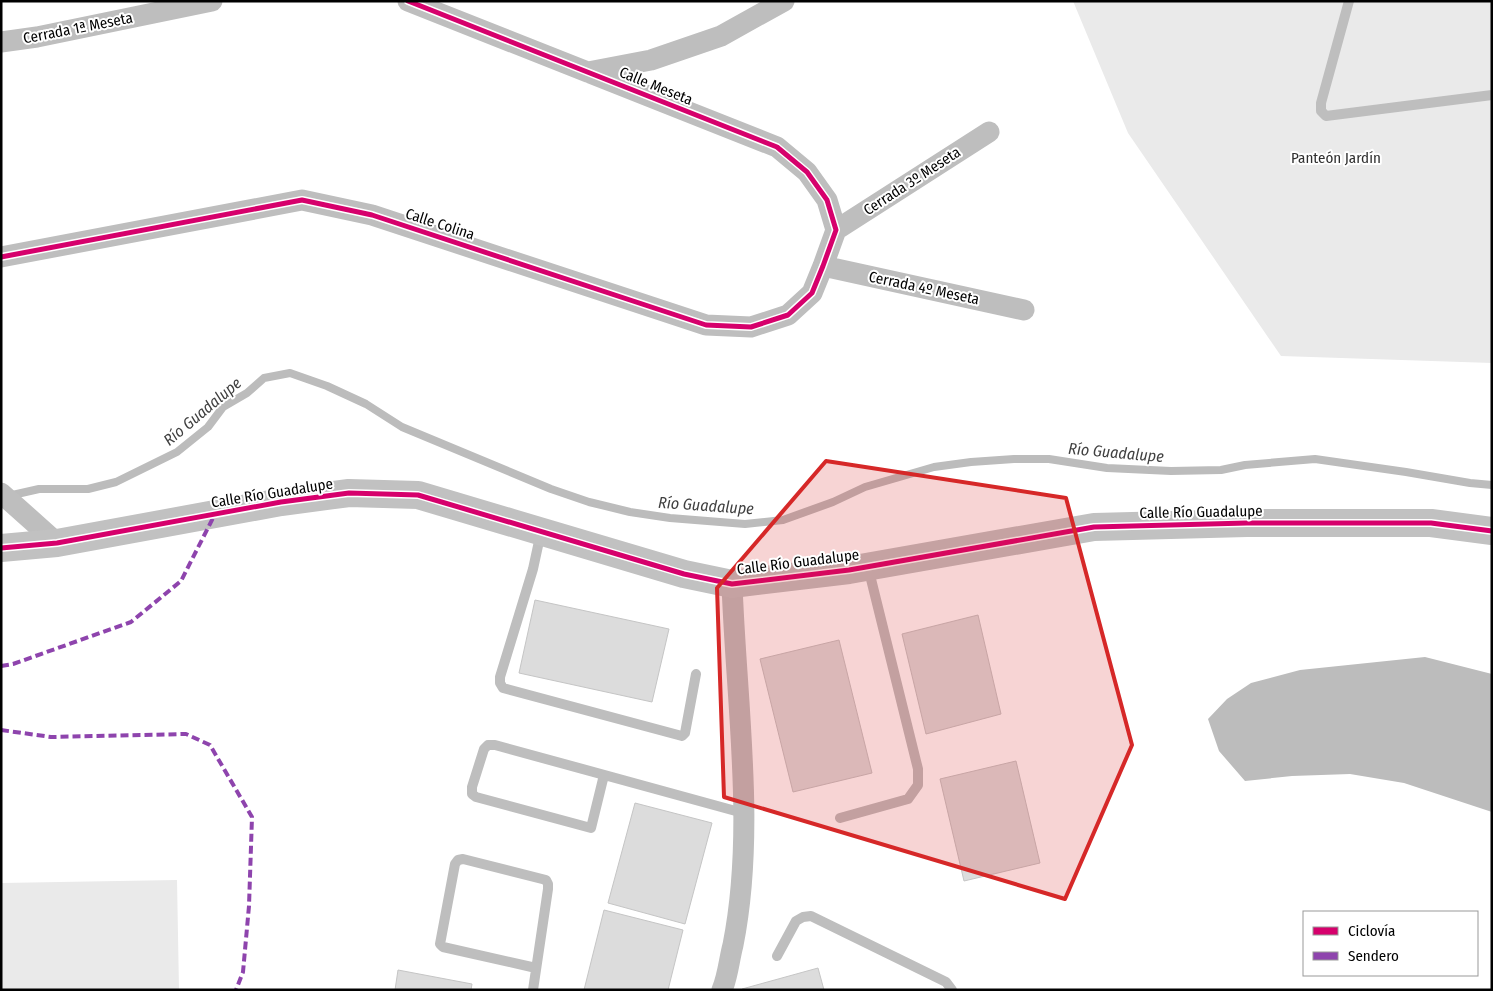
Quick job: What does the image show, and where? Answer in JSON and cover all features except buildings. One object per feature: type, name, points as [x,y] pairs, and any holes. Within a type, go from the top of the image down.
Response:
[{"type":"street","name":"Cerrada 1ª Meseta","points":[[1,42],[37,37],[212,1]]},
{"type":"street","name":"Calle Meseta","points":[[408,1],[777,147],[807,172],[826,200],[836,230]]},
{"type":"street","points":[[588,72],[651,60],[720,36],[784,1]]},
{"type":"street","name":"Cerrada 3º Meseta","points":[[836,230],[989,132]]},
{"type":"street","name":"Calle Colina","points":[[1,257],[302,200],[372,215],[706,325],[751,328],[788,315],[812,293],[825,259]]},
{"type":"street","points":[[825,259],[836,230]]},
{"type":"street","name":"Cerrada 4º Meseta","points":[[825,259],[1024,310]]},
{"type":"street","points":[[1,494],[56,543]]},
{"type":"street","name":"Calle Río Guadalupe","points":[[1,548],[56,543],[281,502],[349,494],[418,496],[684,574],[732,584],[868,566],[1094,527],[1247,523],[1431,523],[1492,531]]},
{"type":"street","points":[[722,990],[737,923],[744,857],[742,759],[732,584]]},
{"type":"lane","points":[[1349,1],[1321,103],[1321,111],[1326,116],[1492,95]]},
{"type":"lane","points":[[542,532],[533,569],[500,677],[503,688],[682,736],[685,733],[696,674]]},
{"type":"lane","points":[[840,818],[908,799],[918,785],[918,769],[868,566]]},
{"type":"lane","points":[[604,775],[591,828],[476,797],[472,794],[472,787],[484,749],[488,745],[494,745],[604,775],[743,813]]},
{"type":"lane","points":[[533,990],[548,889],[546,880],[463,859],[458,860],[455,864],[440,944],[443,947],[536,968]]},
{"type":"lane","points":[[777,956],[796,921],[803,917],[811,916],[946,982],[952,990]]},
{"type":"highlighted area","points":[[826,461],[1066,498],[1132,745],[1065,899],[724,797],[717,588]]},
{"type":"green space","name":"Panteón Jardín","points":[[1073,1],[1492,1],[1492,363],[1281,356],[1128,133]]},
{"type":"green space","points":[[177,880],[179,990],[1,990],[1,883]]},
{"type":"shaded area","points":[[1425,657],[1492,674],[1492,812],[1404,783],[1350,774],[1292,776],[1245,781],[1219,751],[1208,719],[1227,699],[1251,683],[1300,670]]},
{"type":"waterway","name":"Río Guadalupe","points":[[8,496],[39,489],[88,489],[116,482],[177,452],[208,427],[223,407],[247,393],[264,378],[290,373],[327,386],[366,404],[402,427],[551,489],[589,502],[630,512],[670,518],[745,524],[783,520],[833,502],[865,487],[934,467],[1014,459],[1049,459],[1107,468],[1171,471],[1221,470],[1245,465],[1315,459],[1492,485]]},
{"type":"marked path","points":[[1,666],[13,664],[131,622],[181,581],[215,514]]},
{"type":"marked path","points":[[1,730],[51,737],[186,734],[210,745],[252,817],[249,906],[243,972],[236,990]]},
{"type":"cycle path","points":[[1,257],[302,200],[372,215],[706,325],[751,327],[788,315],[812,293],[836,230],[827,200],[807,172],[777,147],[408,1]]},
{"type":"cycle path","points":[[1,548],[57,543],[281,502],[349,493],[418,495],[684,574],[732,584],[849,570],[1094,527],[1247,523],[1431,523],[1492,531]]}]
